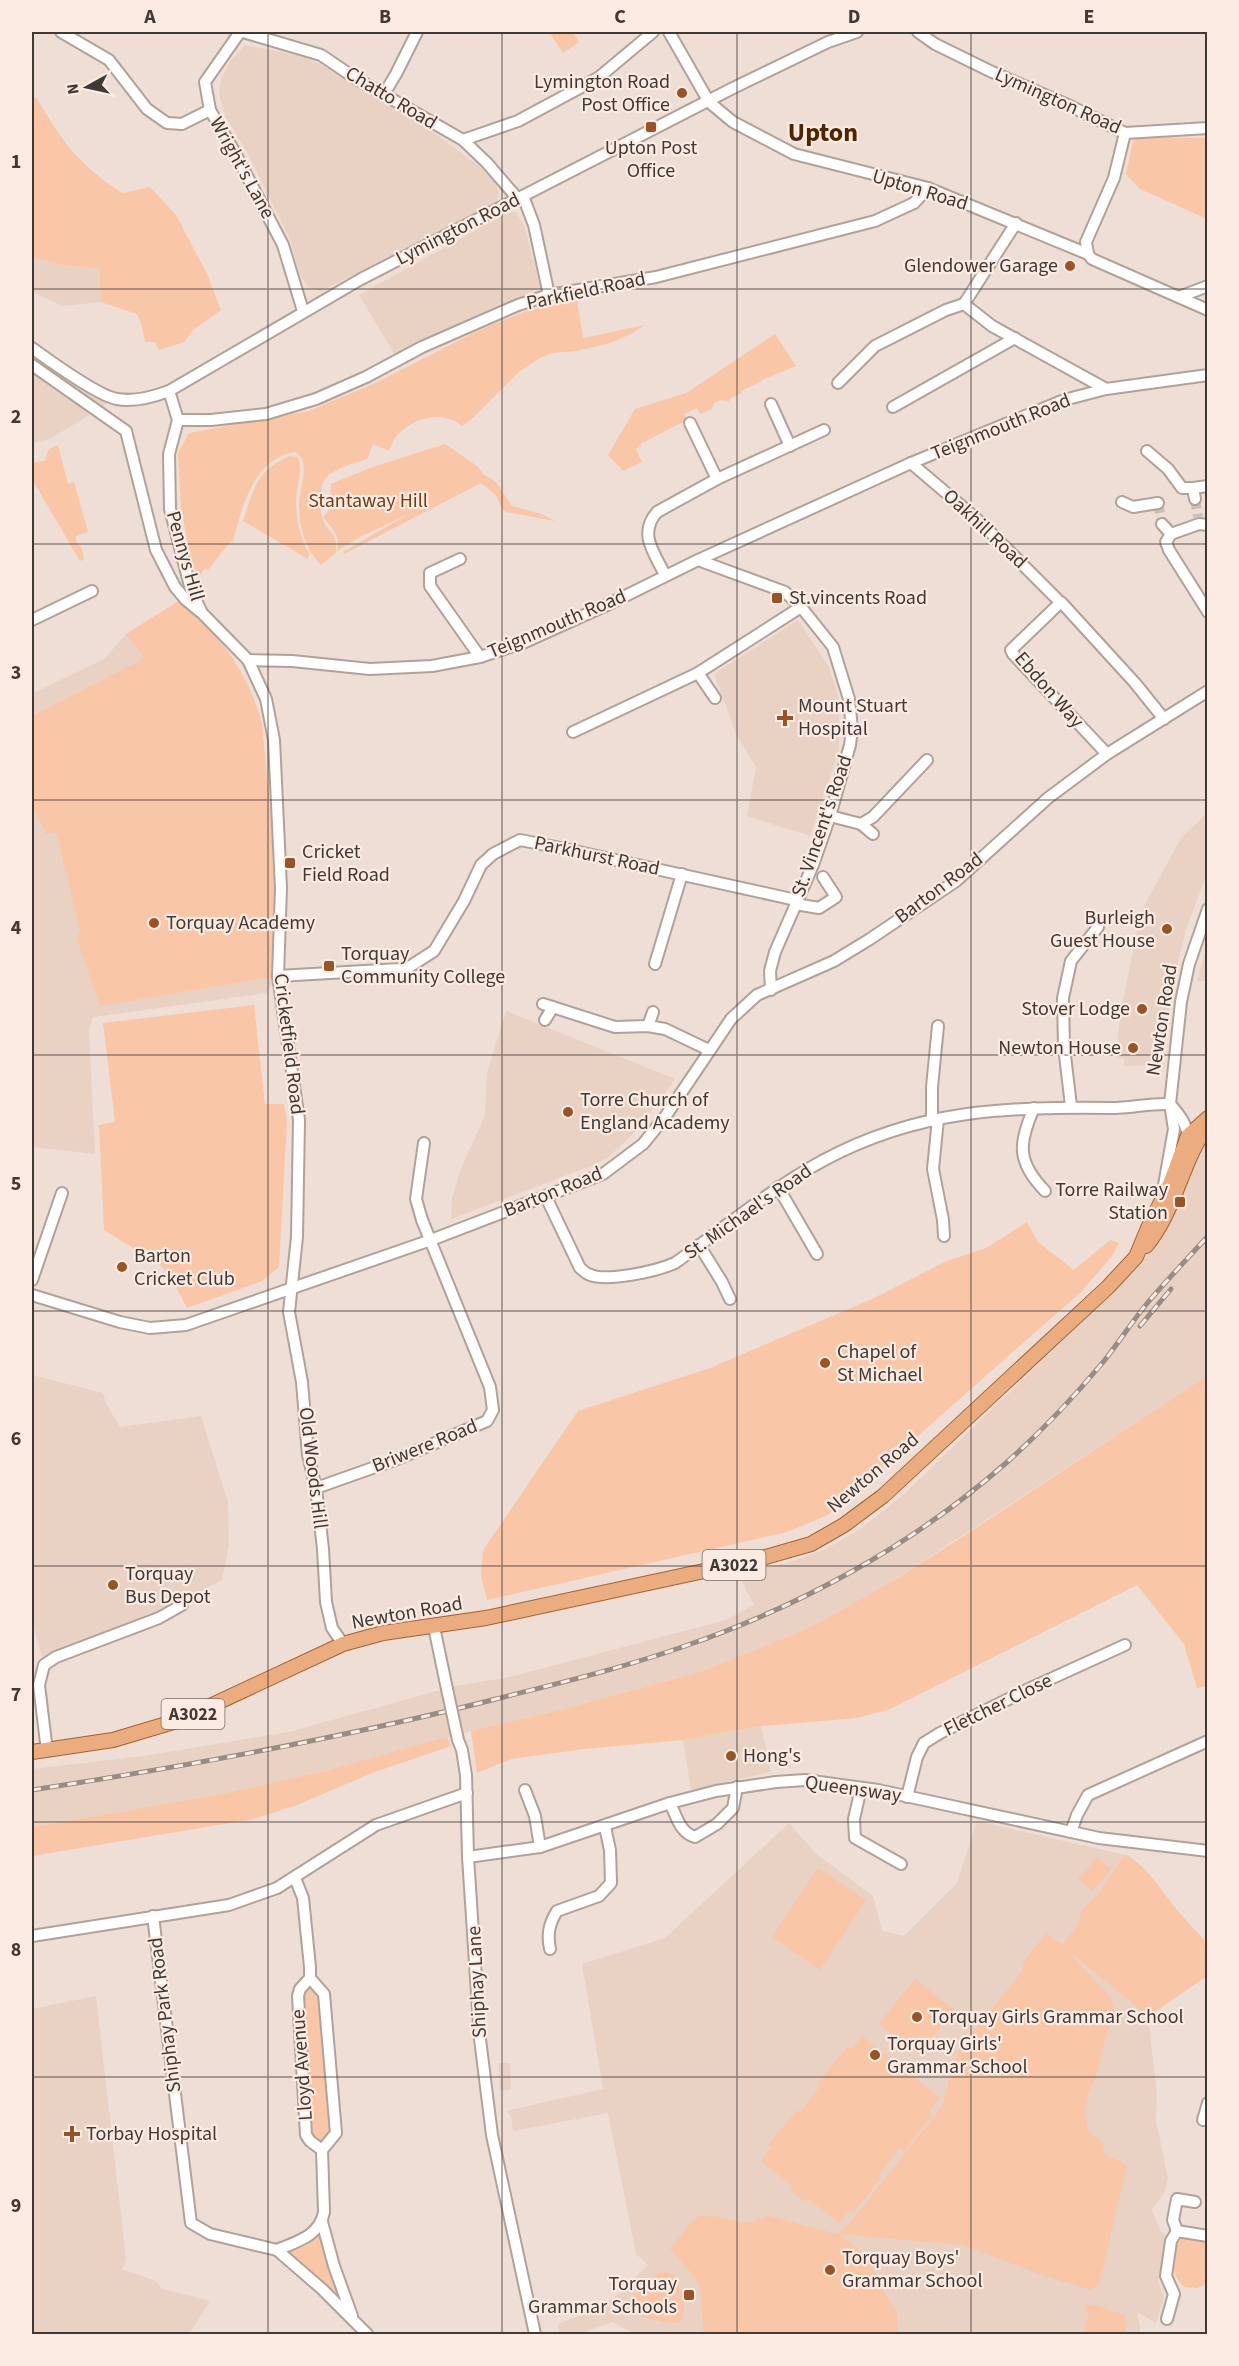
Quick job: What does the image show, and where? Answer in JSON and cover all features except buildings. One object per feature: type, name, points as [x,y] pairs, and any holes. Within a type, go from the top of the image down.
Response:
[{"type":"main road","name":"A3022","points":[[1160,1203],[1170,1184],[1187,1165],[1188,1136],[1206,1121]]},
{"type":"main road","name":"A3022","points":[[1136,1257],[1153,1238],[1206,1121]]},
{"type":"main road","name":"Newton Road","points":[[343,1644],[383,1633],[486,1618],[685,1576],[811,1544],[844,1525],[882,1496],[1108,1287],[1136,1257],[1160,1203]]},
{"type":"main road","name":"A3022","points":[[32,1752],[113,1740],[180,1720],[343,1644]]},
{"type":"street","points":[[61,32],[109,60],[147,109],[167,123],[182,124],[210,110]]},
{"type":"street","name":"Wright's Lane","points":[[242,32],[205,82],[210,110],[234,150],[283,245],[303,311]]},
{"type":"street","name":"Chatto Road","points":[[242,32],[321,55],[355,78],[462,140],[488,163],[521,198],[534,225],[549,295]]},
{"type":"street","points":[[384,93],[417,32]]},
{"type":"street","points":[[462,140],[518,121],[598,78],[653,32]]},
{"type":"street","name":"Upton Road","points":[[669,32],[709,102],[733,122],[795,154],[928,188],[1016,222],[1088,254],[1092,259],[1208,310]]},
{"type":"street","name":"Lymington Road","points":[[32,348],[63,370],[115,399],[152,397],[169,391],[361,279],[828,42],[857,32]]},
{"type":"street","name":"Lymington Road","points":[[918,32],[935,44],[992,72],[1125,133],[1208,128]]},
{"type":"street","points":[[1088,254],[1086,242],[1114,178],[1125,133]]},
{"type":"street","name":"Parkfield Road","points":[[178,420],[211,420],[266,414],[316,399],[479,321],[549,295],[645,279],[875,221],[914,203],[928,188]]},
{"type":"street","points":[[838,383],[875,346],[946,310],[964,304],[1016,222]]},
{"type":"street","points":[[1179,297],[1208,286]]},
{"type":"street","points":[[964,304],[992,326],[1106,389]]},
{"type":"street","points":[[892,407],[1015,338]]},
{"type":"street","points":[[32,365],[126,431],[156,550],[176,587],[186,600],[248,660]]},
{"type":"street","name":"Teignmouth Road","points":[[248,660],[292,661],[370,669],[432,666],[480,657],[525,642],[609,604],[665,575],[911,463],[1064,400],[1106,389],[1208,375]]},
{"type":"street","points":[[169,391],[178,420]]},
{"type":"street","points":[[771,404],[790,446]]},
{"type":"street","name":"Pennys Hill","points":[[178,420],[169,454],[170,509],[191,590],[203,614]]},
{"type":"street","points":[[690,423],[717,479]]},
{"type":"street","points":[[665,575],[648,537],[647,528],[657,512],[717,479],[824,430]]},
{"type":"street","points":[[1147,451],[1168,469],[1182,488],[1194,494],[1208,486]]},
{"type":"street","name":"Oakhill Road","points":[[911,463],[979,520],[1059,600],[1135,683],[1164,719]]},
{"type":"street","points":[[1122,502],[1133,507],[1158,503]]},
{"type":"street","points":[[1202,522],[1171,534],[1166,542],[1208,612]]},
{"type":"street","points":[[1162,524],[1171,534]]},
{"type":"street","points":[[460,559],[430,573],[430,586],[480,657]]},
{"type":"street","name":"St. Vincent's Road","points":[[698,560],[785,592],[801,607],[833,647],[843,673],[851,712],[850,745],[830,816],[813,865],[775,952],[770,971],[771,990]]},
{"type":"street","points":[[32,620],[92,591]]},
{"type":"street","name":"Ebdon Way","points":[[1059,600],[1011,650],[1012,654],[1107,754]]},
{"type":"street","points":[[573,732],[698,673],[801,607]]},
{"type":"street","name":"Cricketfield Road","points":[[248,660],[266,699],[274,740],[281,888],[278,976],[299,1120],[297,1237],[290,1289]]},
{"type":"street","points":[[698,673],[715,698]]},
{"type":"street","name":"Barton Road","points":[[32,1295],[120,1322],[150,1328],[186,1325],[431,1240],[603,1174],[644,1144],[665,1118],[731,1019],[757,995],[834,961],[956,881],[1048,798],[1107,754],[1208,691]]},
{"type":"street","points":[[861,824],[873,817],[927,760]]},
{"type":"street","points":[[830,816],[861,824],[873,834]]},
{"type":"street","name":"Parkhurst Road","points":[[278,976],[409,967],[434,951],[464,901],[481,865],[493,854],[520,840],[682,874],[819,908],[836,897],[823,877]]},
{"type":"street","points":[[655,964],[668,940],[682,874]]},
{"type":"street","name":"Newton Road","points":[[1160,1203],[1172,1151],[1174,1129],[1170,1104],[1181,1002],[1189,964],[1208,909]]},
{"type":"street","points":[[1071,1106],[1064,1047],[1063,998],[1071,961],[1098,927]]},
{"type":"street","points":[[545,1020],[548,1005],[615,1027],[648,1026],[665,1029],[709,1050]]},
{"type":"street","points":[[648,1026],[653,1012]]},
{"type":"street","points":[[938,1026],[932,1087],[935,1120],[933,1169],[944,1236]]},
{"type":"street","name":"Newton Road","points":[[1170,1104],[1188,1119],[1206,1121]]},
{"type":"street","name":"St. Michael's Road","points":[[546,1197],[580,1268],[589,1275],[606,1277],[663,1268],[699,1245],[778,1187],[860,1143],[906,1126],[962,1113],[1071,1106],[1113,1108],[1170,1104]]},
{"type":"street","points":[[1034,1108],[1021,1144],[1022,1156],[1036,1181],[1046,1191]]},
{"type":"street","name":"Newton Road","points":[[1179,1113],[1188,1136]]},
{"type":"street","name":"Briwere Road","points":[[316,1488],[395,1460],[487,1421],[493,1410],[490,1387],[416,1200],[424,1143]]},
{"type":"street","points":[[778,1187],[817,1254]]},
{"type":"street","points":[[32,1280],[62,1192]]},
{"type":"street","points":[[699,1245],[730,1299]]},
{"type":"street","name":"Old Woods Hill","points":[[290,1289],[289,1312],[302,1382],[308,1455],[316,1488],[324,1549],[326,1602],[332,1628],[343,1644]]},
{"type":"street","points":[[47,1751],[39,1685],[44,1665],[56,1657],[159,1618],[182,1605]]},
{"type":"street","name":"Shiphay Lane","points":[[434,1627],[466,1775],[468,1857],[480,2039],[492,2135],[535,2334]]},
{"type":"street","name":"Fletcher Close","points":[[907,1797],[917,1757],[924,1743],[1035,1686],[1125,1645]]},
{"type":"street","points":[[1071,1832],[1088,1795],[1208,1741]]},
{"type":"street","name":"Queensway","points":[[468,1857],[540,1847],[605,1827],[670,1803],[737,1787],[805,1780],[907,1797],[1099,1838],[1208,1851]]},
{"type":"street","points":[[670,1803],[687,1835],[695,1837],[717,1824],[733,1808],[737,1787]]},
{"type":"street","points":[[861,1788],[854,1819],[855,1838],[901,1864]]},
{"type":"street","points":[[525,1790],[535,1816],[540,1847]]},
{"type":"street","points":[[32,1936],[229,1905],[277,1888],[376,1824],[467,1793]]},
{"type":"street","points":[[550,1949],[549,1927],[557,1911],[599,1896],[611,1883],[610,1850],[605,1827]]},
{"type":"street","name":"Lloyd Avenue","points":[[295,1878],[303,1898],[310,1978],[324,1994],[336,2133],[322,2150],[322,2222],[334,2266],[353,2318]]},
{"type":"street","name":"Shiphay Park Road","points":[[153,1916],[191,2223],[210,2234],[277,2250],[353,2318],[367,2334]]},
{"type":"street","name":"Lloyd Avenue","points":[[310,1978],[297,1996],[305,2124],[306,2135],[322,2150]]},
{"type":"street","points":[[1203,2120],[1208,2103]]},
{"type":"street","points":[[1177,2231],[1173,2220],[1177,2199],[1195,2202]]},
{"type":"street","points":[[277,2250],[311,2234],[322,2222]]},
{"type":"street","points":[[1177,2231],[1208,2236]]},
{"type":"street","points":[[1167,2319],[1174,2294],[1166,2276],[1171,2241],[1177,2231]]},
{"type":"shaded area","points":[[245,45],[301,56],[326,67],[430,130],[493,179],[499,191],[497,202],[321,291],[308,287],[299,273],[290,239],[247,152],[226,117],[219,94],[221,79],[231,60]]},
{"type":"shaded area","points":[[516,212],[524,225],[540,287],[398,360],[359,295],[507,213]]},
{"type":"shaded area","points":[[32,258],[99,269],[101,302],[63,306],[32,292]]},
{"type":"shaded area","points":[[32,348],[115,399],[50,439],[32,443]]},
{"type":"shaded area","name":"Mount Stuart Hospital","points":[[798,620],[829,667],[839,699],[839,751],[810,836],[747,816],[756,767],[737,736],[714,674]]},
{"type":"shaded area","name":"Torquay Academy","points":[[126,634],[146,657],[278,976],[266,993],[93,1017],[89,1029],[95,1154],[32,1147],[32,694],[104,659]]},
{"type":"shaded area","points":[[1207,813],[1207,874],[1187,926],[1175,974],[1168,1016],[1164,1065],[1124,1066],[1124,1059],[1115,1058],[1121,1011],[1141,912],[1181,838]]},
{"type":"shaded area","points":[[1207,946],[1207,981],[1197,981]]},
{"type":"shaded area","name":"Torre Church of England Academy","points":[[506,1011],[675,1079],[638,1129],[609,1157],[591,1166],[451,1219],[452,1199],[461,1168],[485,1116],[487,1073]]},
{"type":"shaded area","points":[[1207,1140],[1207,1376],[888,1584],[809,1628],[700,1672],[329,1770],[217,1795],[32,1827],[32,1769],[144,1756],[289,1732],[455,1686],[510,1677],[726,1620],[754,1605],[738,1574],[790,1562],[824,1550],[860,1529],[902,1496],[1141,1265],[1169,1215],[1179,1204],[1201,1148]]},
{"type":"shaded area","points":[[32,1375],[103,1393],[106,1404],[120,1427],[201,1416],[228,1503],[229,1545],[222,1580],[188,1598],[182,1605],[44,1665],[32,1620]]},
{"type":"shaded area","points":[[761,1726],[771,1772],[691,1790],[683,1740]]},
{"type":"shaded area","name":"Torquay Girls' Grammar School","points":[[977,1821],[1130,1856],[1207,1943],[1207,1976],[1148,2017],[1157,2094],[1156,2120],[1168,2179],[1164,2193],[1152,2210],[1162,2234],[1167,2235],[1158,2282],[1164,2297],[1156,2323],[1137,2312],[1141,2334],[635,2334],[612,2322],[579,2334],[559,2334],[558,2324],[592,2311],[616,2296],[648,2265],[636,2254],[608,2113],[513,2131],[511,2116],[506,2111],[603,2089],[582,1964],[665,1938],[789,1823],[815,1853],[873,1896],[882,1931],[904,1936],[957,1883]]},
{"type":"shaded area","name":"Torbay Hospital","points":[[96,1996],[126,2260],[122,2269],[156,2281],[162,2289],[210,2301],[189,2334],[32,2334],[32,2009]]},
{"type":"shaded area","points":[[499,2063],[510,2063],[511,2090],[500,2091]]},
{"type":"green space","points":[[549,32],[573,32],[579,42],[563,53]]},
{"type":"green space","points":[[36,97],[63,139],[83,163],[123,193],[150,187],[176,215],[207,274],[221,310],[193,330],[184,342],[159,350],[155,342],[145,342],[137,314],[101,302],[99,269],[32,258],[32,99]]},
{"type":"green space","points":[[1134,137],[1207,138],[1207,219],[1140,189],[1126,174]]},
{"type":"green space","points":[[577,299],[583,338],[645,325],[607,344],[576,351],[552,353],[540,358],[520,371],[462,426],[446,418],[438,417],[412,423],[396,436],[389,451],[373,444],[367,459],[333,472],[324,481],[320,503],[323,520],[336,541],[336,553],[321,565],[307,545],[300,521],[299,505],[303,462],[295,452],[281,456],[259,474],[252,486],[245,500],[233,541],[198,578],[190,557],[181,507],[178,453],[189,433],[309,411],[378,382],[477,331],[524,312]]},
{"type":"green space","points":[[775,334],[796,366],[762,380],[741,391],[742,393],[729,401],[721,400],[714,403],[712,409],[700,414],[697,408],[684,414],[687,420],[640,444],[641,446],[636,449],[642,462],[623,471],[608,455],[635,409],[686,393]]},
{"type":"green space","name":"Stantaway Hill","points":[[445,444],[495,481],[512,506],[544,515],[555,521],[503,510],[495,494],[481,483],[344,554],[343,552],[412,512],[360,537],[337,551],[338,541],[335,533],[323,518],[330,508],[331,484],[370,468]]},
{"type":"green space","points":[[58,445],[68,484],[74,482],[88,532],[76,536],[84,559],[80,561],[32,479],[32,463],[45,460],[49,449]]},
{"type":"green space","points":[[289,456],[298,457],[299,462],[297,514],[301,534],[309,554],[308,559],[243,521],[258,482],[269,468]]},
{"type":"green space","name":"Torquay Academy","points":[[180,600],[221,642],[239,667],[258,709],[262,724],[276,871],[278,976],[100,1006],[77,939],[80,930],[56,832],[46,834],[32,805],[32,716],[145,658],[126,634]]},
{"type":"green space","points":[[254,1005],[265,1104],[284,1104],[287,1121],[279,1267],[262,1281],[187,1308],[171,1278],[160,1265],[104,1230],[99,1125],[115,1122],[103,1023]]},
{"type":"green space","points":[[1027,1222],[1038,1242],[1074,1270],[1110,1240],[1119,1243],[1112,1256],[1081,1292],[828,1515],[787,1532],[487,1600],[481,1575],[483,1550],[578,1411],[710,1368],[872,1299],[947,1261],[986,1248]]},
{"type":"green space","points":[[1207,1376],[1207,1686],[1197,1688],[1184,1644],[1137,1585],[888,1710],[857,1718],[761,1726],[683,1740],[584,1749],[511,1759],[477,1773],[471,1731],[564,1709],[700,1672],[809,1628],[888,1584],[956,1541]]},
{"type":"green space","points":[[447,1737],[451,1746],[372,1773],[297,1805],[254,1819],[32,1856],[32,1827],[217,1795],[329,1770]]},
{"type":"green space","points":[[1124,1856],[1131,1858],[1146,1871],[1207,1943],[1207,1976],[1148,2016],[1066,1949],[1111,1998],[1115,2013],[1085,2110],[1088,2131],[1104,2144],[1102,2153],[1127,2165],[1099,2285],[1090,2290],[1042,2275],[963,2245],[839,2234],[865,2255],[886,2296],[897,2311],[898,2334],[709,2334],[703,2331],[701,2293],[696,2278],[670,2249],[693,2220],[700,2216],[713,2216],[748,2223],[769,2216],[837,2234],[848,2225],[943,2105],[954,2059],[968,2037],[1022,1971],[1024,1960],[1046,1934],[1062,1945],[1078,1925],[1081,1911],[1096,1897]]},
{"type":"green space","points":[[1098,1857],[1111,1869],[1092,1891],[1078,1878]]},
{"type":"green space","points":[[818,1868],[866,1900],[820,1970],[772,1937]]},
{"type":"green space","name":"Torquay Girls Grammar School","points":[[915,1979],[954,2010],[919,2055],[879,2024]]},
{"type":"green space","points":[[310,1988],[317,1988],[323,1993],[333,2131],[322,2145],[313,2139],[304,2024],[303,1996]]},
{"type":"green space","points":[[862,2036],[892,2061],[895,2057],[911,2070],[909,2073],[940,2098],[929,2111],[932,2115],[904,2151],[900,2148],[878,2176],[881,2178],[853,2213],[850,2210],[839,2223],[809,2199],[805,2202],[791,2191],[793,2187],[761,2161],[771,2148],[768,2145],[797,2110],[800,2112],[820,2086],[818,2084],[847,2047],[851,2050]]},
{"type":"green space","points":[[319,2235],[330,2272],[342,2299],[341,2303],[288,2253],[307,2245]]},
{"type":"green space","points":[[1183,2238],[1207,2243],[1207,2284],[1197,2288],[1185,2287],[1176,2277],[1174,2270],[1173,2255],[1175,2248]]},
{"type":"green space","points":[[663,2271],[674,2275],[681,2293],[684,2311],[680,2323],[667,2323],[620,2310],[656,2275]]},
{"type":"green space","points":[[1086,2305],[1094,2305],[1125,2315],[1126,2334],[1084,2334],[1089,2313],[1086,2311]]},
{"type":"tunnel","points":[[1195,499],[1198,517]]},
{"type":"tunnel","points":[[1158,503],[1162,524]]},
{"type":"railway","points":[[32,1790],[265,1750],[439,1713],[638,1661],[685,1646],[771,1612],[813,1592],[894,1546],[933,1521],[1006,1463],[1081,1388],[1149,1301],[1208,1236]]},
{"type":"railway","points":[[1140,1326],[1171,1289]]},
{"type":"place","name":"Lymington Road Post Office","points":[[682,93]]},
{"type":"place","name":"Upton Post Office","points":[[651,127]]},
{"type":"place","name":"Glendower Garage","points":[[1070,266]]},
{"type":"place","name":"St.vincents Road","points":[[777,598]]},
{"type":"place","name":"Mount Stuart Hospital","points":[[785,718]]},
{"type":"place","name":"Cricket Field Road","points":[[290,863]]},
{"type":"place","name":"Torquay Academy","points":[[154,923]]},
{"type":"place","name":"Burleigh Guest House","points":[[1167,929]]},
{"type":"place","name":"Torquay Community College","points":[[329,966]]},
{"type":"place","name":"Stover Lodge","points":[[1142,1009]]},
{"type":"place","name":"Newton House","points":[[1133,1048]]},
{"type":"place","name":"Torre Church of England Academy","points":[[568,1112]]},
{"type":"place","name":"Torre Railway Station","points":[[1180,1202]]},
{"type":"place","name":"Barton Cricket Club","points":[[122,1267]]},
{"type":"place","name":"Chapel of St Michael","points":[[825,1363]]},
{"type":"place","name":"Torquay Bus Depot","points":[[113,1585]]},
{"type":"place","name":"Hong's","points":[[731,1756]]},
{"type":"place","name":"Torquay Girls Grammar School","points":[[917,2017]]},
{"type":"place","name":"Torquay Girls' Grammar School","points":[[875,2055]]},
{"type":"place","name":"Torbay Hospital","points":[[72,2134]]},
{"type":"place","name":"Torquay Boys' Grammar School","points":[[830,2270]]},
{"type":"place","name":"Torquay Grammar Schools","points":[[689,2295]]},
{"type":"district","name":"Upton","points":[[823,132]]}]
